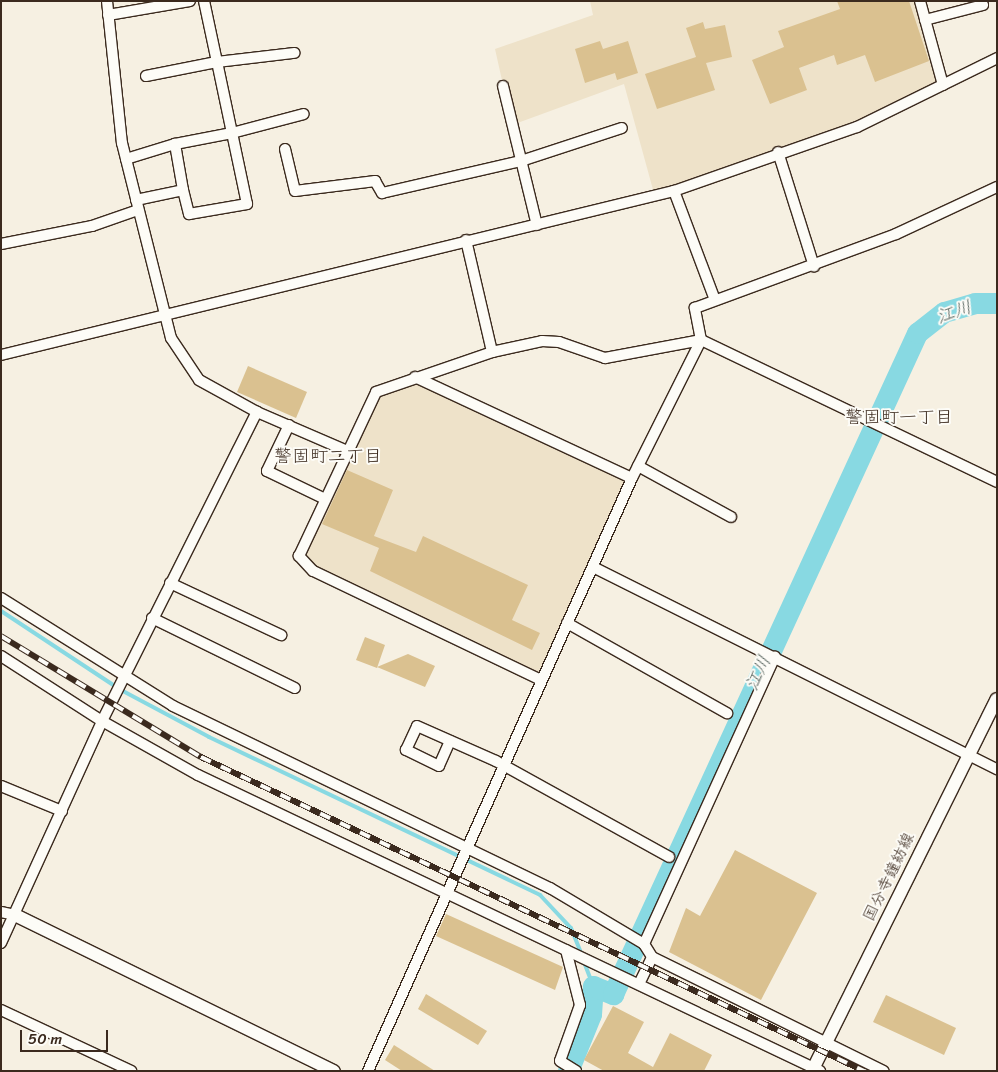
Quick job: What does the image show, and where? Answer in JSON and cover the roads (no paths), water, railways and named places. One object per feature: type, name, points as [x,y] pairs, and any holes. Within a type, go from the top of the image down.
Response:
[{"type":"street","points":[[107,1],[113,87],[126,159],[164,316],[188,371],[257,412],[347,451]]},
{"type":"street","points":[[108,15],[190,1]]},
{"type":"street","points":[[175,144],[189,214],[247,204],[204,1]]},
{"type":"street","points":[[920,1],[943,85]]},
{"type":"street","points":[[925,20],[983,6]]},
{"type":"street","points":[[146,76],[218,62],[294,53]]},
{"type":"street","points":[[1,355],[466,240],[537,225],[674,191],[778,152],[857,127],[997,58]]},
{"type":"street","points":[[503,86],[537,225]]},
{"type":"street","points":[[126,159],[175,144],[232,133],[304,114]]},
{"type":"street","points":[[285,148],[295,191],[375,181],[382,193],[521,161],[622,128]]},
{"type":"street","points":[[778,152],[814,266]]},
{"type":"street","points":[[368,1071],[466,849],[505,767],[541,680],[632,478],[701,340],[695,308],[814,266],[968,203],[997,187]]},
{"type":"street","points":[[1,244],[92,226],[137,205],[183,190]]},
{"type":"street","points":[[674,191],[715,300]]},
{"type":"street","points":[[466,240],[492,352]]},
{"type":"street","points":[[541,680],[313,571],[299,556],[376,392],[492,352],[559,342],[605,358],[701,340],[997,482]]},
{"type":"street","points":[[415,377],[632,478]]},
{"type":"street","points":[[1,944],[123,678],[257,412]]},
{"type":"street","points":[[289,425],[267,471],[325,499]]},
{"type":"street","points":[[638,466],[731,517]]},
{"type":"street","points":[[593,567],[775,656],[997,769]]},
{"type":"street","points":[[170,583],[281,635]]},
{"type":"street","points":[[1,598],[123,678],[279,760],[550,888],[644,944],[652,957],[884,1071]]},
{"type":"street","points":[[152,618],[295,688]]},
{"type":"street","points":[[567,623],[727,713]]},
{"type":"street","points":[[1,656],[102,722],[206,780],[638,984],[815,1070]]},
{"type":"street","points":[[644,944],[775,656]]},
{"type":"street","name":"国分寺鐘紡線","points":[[815,1070],[968,754],[997,699]]},
{"type":"street","points":[[450,741],[439,766],[406,750],[416,726],[450,741],[505,767],[669,857]]},
{"type":"street","points":[[1,786],[62,811]]},
{"type":"street","points":[[1,912],[15,915],[334,1071]]},
{"type":"street","points":[[566,950],[580,1005],[560,1061],[576,1071]]},
{"type":"street","points":[[638,984],[652,957]]},
{"type":"street","points":[[1,1010],[131,1071]]},
{"type":"waterway","name":"江川","points":[[568,1071],[591,1014],[593,986],[613,994],[917,333],[944,312],[975,303],[997,303]]},
{"type":"waterway","points":[[1,611],[121,690],[209,737],[540,895],[571,928],[582,955]]},
{"type":"waterway","points":[[584,962],[593,986]]},
{"type":"railway","points":[[1,636],[201,757],[864,1071]]},
{"type":"district","name":"警固町一丁目","points":[[899,417]]},
{"type":"district","name":"警固町二丁目","points":[[328,456]]}]
